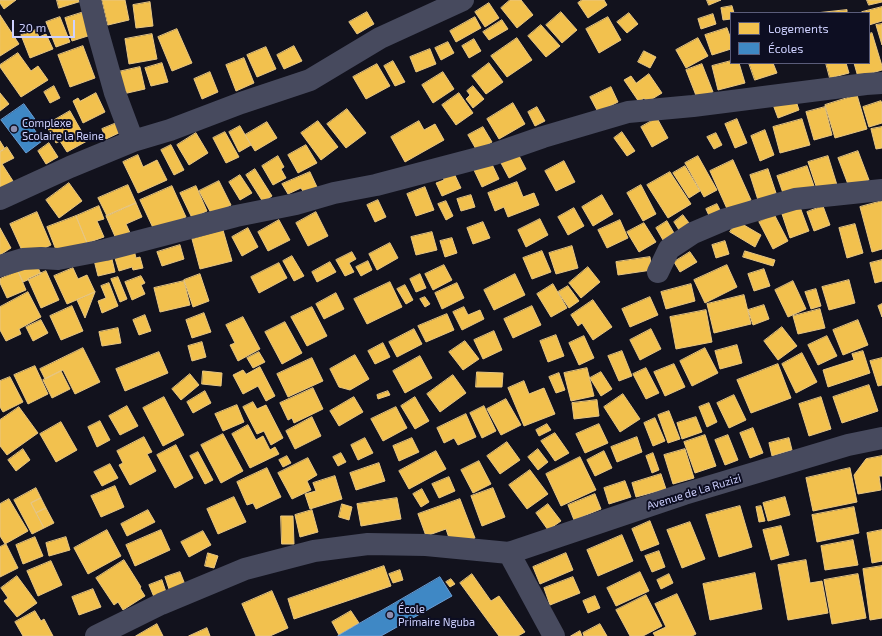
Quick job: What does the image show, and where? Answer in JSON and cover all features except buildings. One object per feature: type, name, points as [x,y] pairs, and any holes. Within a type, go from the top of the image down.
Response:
[{"type":"street","points":[[90,0],[115,93],[133,141]]},
{"type":"street","points":[[0,200],[70,167],[133,141],[170,130],[241,103],[310,80],[380,38],[463,0]]},
{"type":"street","points":[[0,266],[23,259],[58,259],[105,250],[236,216],[296,204],[334,193],[376,185],[494,154],[543,137],[628,112],[693,106],[882,83]]},
{"type":"street","points":[[658,272],[669,249],[693,233],[726,218],[795,199],[882,190]]},
{"type":"street","name":"Avenue de La Ruzizi","points":[[509,553],[684,494],[848,446],[882,438]]},
{"type":"street","points":[[96,636],[161,604],[245,569],[314,551],[368,544],[426,545],[509,553],[554,636]]},
{"type":"place","name":"Complexe Scolaire la Reine","points":[[14,129]]},
{"type":"place","name":"École Primaire Nguba","points":[[390,615]]}]
